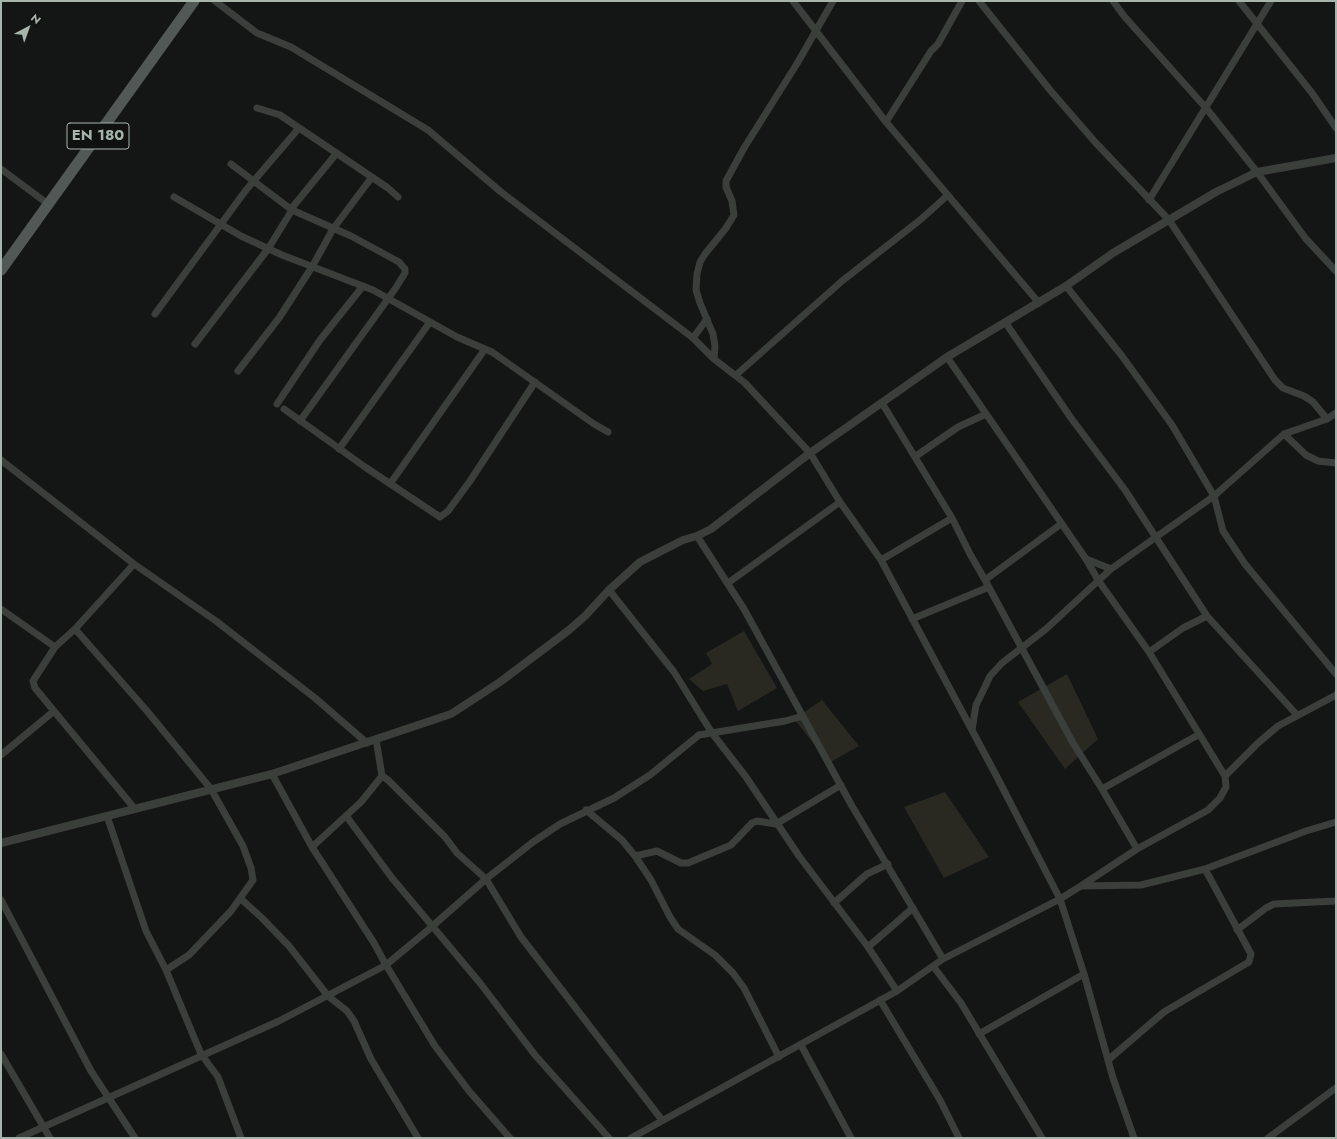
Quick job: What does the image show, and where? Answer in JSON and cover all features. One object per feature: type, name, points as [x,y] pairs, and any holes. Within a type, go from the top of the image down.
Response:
[{"type":"main road","name":"EN 180","points":[[1,270],[194,1]]},
{"type":"street","points":[[215,1],[257,33],[291,47],[428,130],[501,192],[694,338],[714,359],[736,375],[810,453],[840,502],[881,560],[1060,899],[1084,974],[1108,1060],[1134,1138]]},
{"type":"street","points":[[793,1],[886,122],[1039,302]]},
{"type":"street","points":[[714,359],[715,346],[713,334],[696,290],[697,274],[700,262],[705,254],[726,228],[734,215],[732,201],[726,188],[726,181],[744,148],[817,31],[833,1]]},
{"type":"street","points":[[886,122],[931,51],[938,44],[962,1]]},
{"type":"street","points":[[979,1],[1050,90],[1169,220],[1275,380],[1283,388],[1304,396],[1313,402],[1327,418]]},
{"type":"street","points":[[1113,1],[1124,16],[1206,108],[1257,172],[1306,239],[1336,271]]},
{"type":"street","points":[[1239,1],[1312,93],[1336,128]]},
{"type":"street","points":[[1150,200],[1272,1]]},
{"type":"street","points":[[257,108],[280,115],[398,197]]},
{"type":"street","points":[[155,314],[220,224],[254,180],[299,128]]},
{"type":"street","points":[[195,344],[268,249],[291,209],[336,154]]},
{"type":"street","points":[[1,843],[272,774],[451,714],[500,682],[569,630],[585,616],[609,590],[640,562],[683,540],[698,536],[711,529],[810,453],[947,357],[1066,286],[1113,253],[1216,192],[1257,172],[1336,158]]},
{"type":"street","points":[[231,164],[291,209],[333,228],[404,266],[405,273],[300,421]]},
{"type":"street","points":[[1,169],[48,204]]},
{"type":"street","points":[[238,371],[269,331],[312,268],[333,228],[372,178]]},
{"type":"street","points":[[736,375],[842,281],[920,220],[948,195]]},
{"type":"street","points":[[174,197],[220,224],[268,249],[312,268],[363,286],[457,337],[492,352],[594,424],[608,432]]},
{"type":"street","points":[[277,404],[320,340],[363,286]]},
{"type":"street","points":[[1066,286],[1122,356],[1172,425],[1214,496],[1223,531],[1246,564],[1336,674]]},
{"type":"street","points":[[694,338],[707,319]]},
{"type":"street","points":[[339,449],[430,322]]},
{"type":"street","points":[[1005,322],[1071,418],[1125,490],[1207,616],[1297,715]]},
{"type":"street","points":[[390,484],[485,349]]},
{"type":"street","points":[[631,1138],[897,991],[943,959],[1060,899],[1137,849],[1208,810],[1220,798],[1226,787],[1225,776],[1198,735],[1149,652],[1098,580],[1086,559],[947,357]]},
{"type":"street","points":[[284,409],[339,449],[437,516],[443,516],[470,481],[535,382]]},
{"type":"street","points":[[882,403],[916,456],[930,484],[952,518],[1073,743],[1137,849]]},
{"type":"street","points":[[972,730],[976,706],[990,676],[1002,663],[1022,649],[1111,569],[1155,536],[1190,515],[1214,496],[1284,434],[1327,418],[1336,413]]},
{"type":"street","points":[[916,456],[958,427],[986,414]]},
{"type":"street","points":[[1284,434],[1312,458],[1318,461],[1336,463]]},
{"type":"street","points":[[1,460],[134,564],[216,621],[315,698],[367,743]]},
{"type":"street","points":[[728,583],[840,502]]},
{"type":"street","points":[[881,560],[952,518]]},
{"type":"street","points":[[985,580],[1061,524]]},
{"type":"street","points":[[698,536],[728,583],[840,785],[943,959]]},
{"type":"street","points":[[1086,559],[1111,569]]},
{"type":"street","points":[[134,564],[75,629],[55,647],[33,680],[35,688],[135,810]]},
{"type":"street","points":[[912,619],[989,587]]},
{"type":"street","points":[[609,590],[674,672],[712,733],[746,777],[776,824],[868,947],[897,991]]},
{"type":"street","points":[[1,609],[55,647]]},
{"type":"street","points":[[1149,652],[1183,628],[1207,616]]},
{"type":"street","points":[[75,629],[147,710],[211,789],[243,846],[251,868],[253,880],[240,899],[189,956],[166,970]]},
{"type":"street","points":[[1225,776],[1278,726],[1336,695]]},
{"type":"street","points":[[1,755],[54,711]]},
{"type":"street","points":[[19,1138],[90,1107],[201,1054],[238,1040],[328,996],[386,965],[486,879],[534,842],[586,810],[614,798],[650,775],[699,735],[785,721],[803,716]]},
{"type":"street","points":[[1102,789],[1198,735]]},
{"type":"street","points":[[376,739],[382,776],[388,780],[445,837],[457,853],[486,879],[521,937],[662,1120]]},
{"type":"street","points":[[272,774],[312,847],[374,942],[386,965],[435,1046],[469,1091],[510,1138]]},
{"type":"street","points":[[312,847],[347,817],[382,776]]},
{"type":"street","points":[[635,856],[657,851],[681,863],[688,863],[731,845],[752,823],[757,821],[776,824],[840,785]]},
{"type":"street","points":[[586,810],[622,840],[635,856],[651,880],[670,917],[678,928],[715,955],[733,973],[744,988],[779,1057]]},
{"type":"street","points":[[107,816],[146,931],[166,970],[201,1054],[218,1077],[241,1138]]},
{"type":"street","points":[[347,817],[392,878],[431,927],[480,983],[554,1079],[609,1138]]},
{"type":"street","points":[[1081,886],[1141,885],[1205,869],[1306,831],[1336,822]]},
{"type":"street","points":[[834,902],[867,874],[888,864]]},
{"type":"street","points":[[1108,1060],[1164,1012],[1247,965],[1251,958],[1251,954],[1205,869]]},
{"type":"street","points":[[240,899],[262,918],[289,946],[328,996],[347,1011],[354,1021],[371,1059],[418,1138]]},
{"type":"street","points":[[1,900],[76,1043],[107,1098],[135,1138]]},
{"type":"street","points":[[1238,930],[1266,908],[1274,904],[1336,901]]},
{"type":"street","points":[[868,947],[913,908]]},
{"type":"street","points":[[933,966],[961,1003],[1042,1138]]},
{"type":"street","points":[[979,1034],[1084,974]]},
{"type":"street","points":[[880,1000],[940,1100],[958,1138]]},
{"type":"street","points":[[801,1045],[851,1138]]},
{"type":"street","points":[[1,1054],[42,1127],[50,1138]]},
{"type":"street","points":[[1268,1138],[1336,1088]]},
{"type":"shaded area","points":[[744,631],[777,688],[738,711],[727,684],[703,691],[689,679],[712,664],[706,653]]},
{"type":"shaded area","points":[[1067,674],[1098,739],[1065,769],[1018,702]]},
{"type":"shaded area","points":[[822,700],[859,746],[829,763],[794,719]]},
{"type":"shaded area","points":[[945,792],[989,857],[944,878],[904,807]]}]
